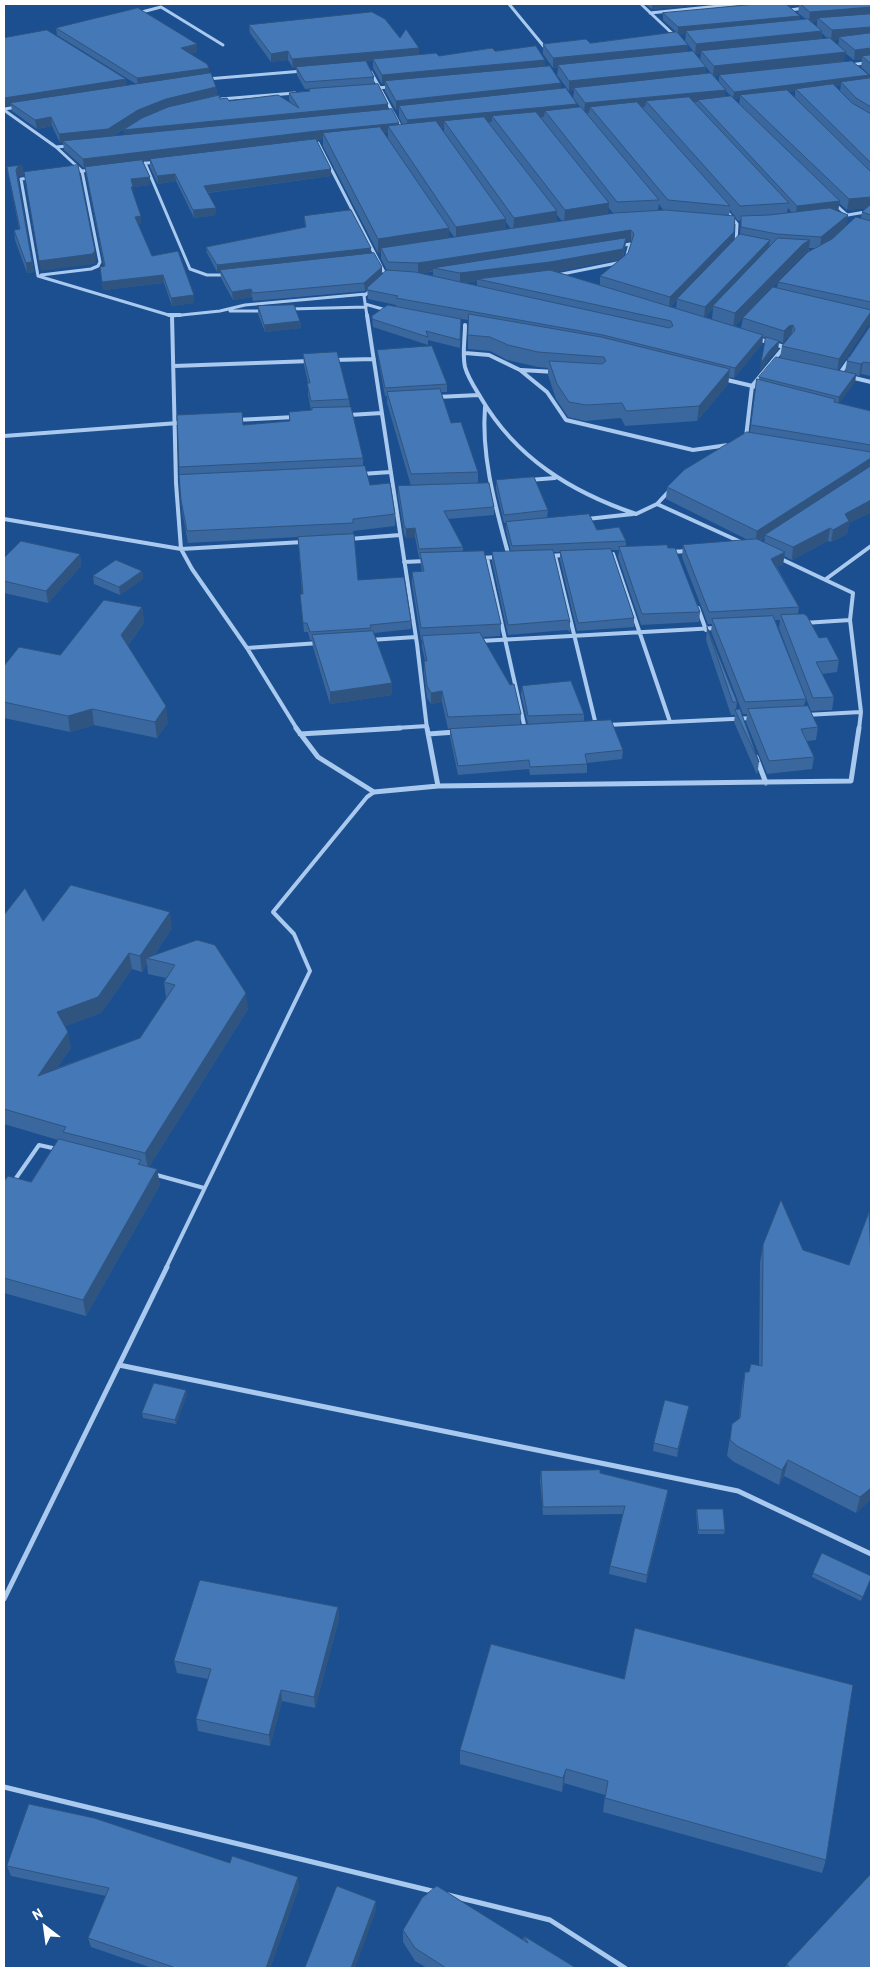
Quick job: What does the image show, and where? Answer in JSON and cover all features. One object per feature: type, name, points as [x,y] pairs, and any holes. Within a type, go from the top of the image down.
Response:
[{"type":"street","points":[[509,4],[546,49]]},
{"type":"street","points":[[641,4],[682,44]]},
{"type":"street","points":[[650,13],[739,4]]},
{"type":"street","points":[[783,4],[796,15]]},
{"type":"street","points":[[133,14],[161,7],[223,45]]},
{"type":"street","points":[[704,12],[744,8]]},
{"type":"street","points":[[790,10],[809,8]]},
{"type":"street","points":[[655,17],[665,16]]},
{"type":"street","points":[[667,38],[676,37]]},
{"type":"street","points":[[541,50],[553,49]]},
{"type":"street","points":[[847,60],[859,70]]},
{"type":"street","points":[[844,65],[871,62]]},
{"type":"street","points":[[368,65],[405,135],[397,136]]},
{"type":"street","points":[[205,79],[310,70]]},
{"type":"street","points":[[370,88],[396,86]]},
{"type":"street","points":[[215,99],[302,93]]},
{"type":"street","points":[[4,109],[23,106]]},
{"type":"street","points":[[4,109],[56,147],[82,171],[100,262],[98,266],[90,269],[38,276]]},
{"type":"street","points":[[384,114],[402,113]]},
{"type":"street","points":[[309,144],[328,142]]},
{"type":"street","points":[[318,143],[386,276]]},
{"type":"street","points":[[56,147],[74,145]]},
{"type":"street","points":[[136,164],[164,161]]},
{"type":"street","points":[[145,163],[190,269],[209,276],[233,274]]},
{"type":"street","points":[[64,174],[100,169]]},
{"type":"street","points":[[38,177],[20,179],[38,276]]},
{"type":"street","points":[[833,202],[847,216]]},
{"type":"street","points":[[724,209],[738,224],[736,244],[729,251]]},
{"type":"street","points":[[844,222],[837,218],[871,211]]},
{"type":"street","points":[[859,219],[866,213]]},
{"type":"street","points":[[728,223],[738,224]]},
{"type":"street","points":[[610,247],[630,244],[625,262],[619,267]]},
{"type":"street","points":[[366,258],[384,256]]},
{"type":"street","points":[[558,279],[550,276],[625,262]]},
{"type":"street","points":[[38,276],[172,316],[220,311],[271,310]]},
{"type":"street","points":[[386,276],[396,277]]},
{"type":"street","points":[[380,282],[386,276]]},
{"type":"street","points":[[373,288],[364,296],[416,637],[428,734],[438,786]]},
{"type":"street","points":[[220,311],[245,305],[366,294]]},
{"type":"street","points":[[289,310],[366,306],[396,312]]},
{"type":"street","points":[[172,316],[176,483],[181,549],[192,569],[247,648],[300,734],[318,757],[374,792],[438,786],[851,781],[861,712],[850,620],[853,593],[826,579],[772,556]]},
{"type":"street","points":[[455,323],[474,327]]},
{"type":"street","points":[[464,325],[465,368],[485,407],[526,457],[584,495],[614,508],[636,514]]},
{"type":"street","points":[[750,337],[784,347]]},
{"type":"street","points":[[755,442],[743,441],[746,438],[752,386],[790,340]]},
{"type":"street","points":[[839,375],[855,351]]},
{"type":"street","points":[[465,353],[489,355],[520,370],[547,392],[566,420],[693,450],[736,444],[728,449]]},
{"type":"street","points":[[324,360],[374,359]]},
{"type":"street","points":[[772,360],[782,362]]},
{"type":"street","points":[[174,366],[314,361]]},
{"type":"street","points":[[520,370],[565,372]]},
{"type":"street","points":[[829,373],[871,382]]},
{"type":"street","points":[[714,376],[770,391]]},
{"type":"street","points":[[429,397],[479,395]]},
{"type":"street","points":[[380,400],[390,400]]},
{"type":"street","points":[[485,407],[482,422],[491,485],[509,557]]},
{"type":"street","points":[[343,415],[382,413]]},
{"type":"street","points":[[235,420],[304,417]]},
{"type":"street","points":[[4,436],[186,423]]},
{"type":"street","points":[[352,474],[391,472]]},
{"type":"street","points":[[519,481],[556,478]]},
{"type":"street","points":[[176,483],[186,483]]},
{"type":"street","points":[[482,487],[500,483]]},
{"type":"street","points":[[578,520],[636,514],[657,504],[674,485]]},
{"type":"street","points":[[394,491],[403,491]]},
{"type":"street","points":[[657,504],[747,546],[740,549]]},
{"type":"street","points":[[4,519],[181,549],[310,541]]},
{"type":"street","points":[[501,527],[511,526]]},
{"type":"street","points":[[340,539],[400,536]]},
{"type":"street","points":[[826,579],[871,546]]},
{"type":"street","points":[[666,552],[695,551]]},
{"type":"street","points":[[675,552],[679,560]]},
{"type":"street","points":[[603,554],[622,553]]},
{"type":"street","points":[[613,554],[670,722]]},
{"type":"street","points":[[545,556],[574,555]]},
{"type":"street","points":[[554,556],[596,726]]},
{"type":"street","points":[[478,558],[518,557]]},
{"type":"street","points":[[487,558],[526,729]]},
{"type":"street","points":[[404,562],[432,560]]},
{"type":"street","points":[[696,603],[709,638]]},
{"type":"street","points":[[802,623],[850,620]]},
{"type":"street","points":[[476,641],[725,628]]},
{"type":"street","points":[[361,640],[416,637]]},
{"type":"street","points":[[247,648],[323,643]]},
{"type":"street","points":[[417,644],[427,644]]},
{"type":"street","points":[[805,706],[809,715]]},
{"type":"street","points":[[738,709],[745,728]]},
{"type":"street","points":[[799,716],[861,712]]},
{"type":"street","points":[[587,726],[760,718]]},
{"type":"street","points":[[300,734],[427,726]]},
{"type":"street","points":[[516,729],[534,728]]},
{"type":"street","points":[[428,734],[466,732]]},
{"type":"street","points":[[756,755],[766,783]]},
{"type":"lane","points":[[4,1599],[310,971],[294,934],[274,912],[367,797],[374,792]]},
{"type":"lane","points":[[9,1189],[39,1145],[66,1152]]},
{"type":"lane","points":[[149,1173],[204,1188]]},
{"type":"lane","points":[[119,1365],[738,1491],[871,1554]]},
{"type":"lane","points":[[4,1787],[550,1920],[625,1968]]},
{"type":"building","points":[[757,4],[786,4],[800,16],[678,27],[663,13]]},
{"type":"building","points":[[801,4],[871,4],[871,7],[810,12]]},
{"type":"building","points":[[138,8],[197,44],[181,48],[207,64],[209,68],[137,78],[56,28]]},
{"type":"building","points":[[372,12],[385,19],[400,38],[406,29],[419,48],[292,59],[288,51],[271,54],[249,25]]},
{"type":"building","points":[[871,14],[871,27],[832,30],[818,18]]},
{"type":"building","points":[[808,19],[822,31],[696,44],[686,31]]},
{"type":"building","points":[[47,30],[126,79],[4,98],[4,38]]},
{"type":"building","points":[[677,32],[688,45],[553,58],[543,44],[586,39],[590,43]]},
{"type":"building","points":[[871,33],[871,48],[855,50],[839,37]]},
{"type":"building","points":[[830,38],[846,52],[714,66],[701,51]]},
{"type":"building","points":[[536,46],[545,60],[382,75],[373,59],[436,53],[439,56],[492,48],[495,51]]},
{"type":"building","points":[[693,51],[706,67],[569,81],[558,65]]},
{"type":"building","points":[[871,55],[871,64],[862,56]]},
{"type":"building","points":[[366,61],[374,77],[305,82],[296,67]]},
{"type":"building","points":[[852,61],[869,75],[734,92],[719,75]]},
{"type":"building","points":[[550,66],[561,83],[396,101],[385,81]]},
{"type":"building","points":[[211,73],[216,87],[166,99],[138,110],[108,129],[59,134],[51,117],[35,120],[10,103]]},
{"type":"building","points":[[711,73],[726,90],[585,103],[574,88]]},
{"type":"building","points":[[871,78],[871,107],[856,98],[841,82]]},
{"type":"building","points":[[378,84],[388,104],[123,130],[142,118],[168,107],[219,95],[220,99],[227,98],[229,101],[278,95],[299,108],[289,93],[310,91],[309,89]]},
{"type":"building","points":[[833,84],[852,103],[871,114],[871,163],[796,89]]},
{"type":"building","points":[[566,88],[577,104],[407,120],[399,106]]},
{"type":"building","points":[[787,90],[871,172],[871,197],[849,199],[740,95]]},
{"type":"building","points":[[731,96],[840,201],[797,206],[698,100]]},
{"type":"building","points":[[689,97],[789,203],[740,206],[646,101]]},
{"type":"building","points":[[637,102],[730,206],[668,200],[590,107]]},
{"type":"building","points":[[581,107],[659,200],[617,202],[545,111]]},
{"type":"building","points":[[392,109],[399,123],[83,159],[63,141]]},
{"type":"building","points":[[536,112],[609,203],[565,210],[492,116]]},
{"type":"building","points":[[484,117],[557,211],[514,218],[444,121]]},
{"type":"building","points":[[436,121],[506,219],[456,227],[388,126]]},
{"type":"building","points":[[380,127],[449,228],[378,239],[323,133]]},
{"type":"building","points":[[316,139],[331,169],[204,186],[216,208],[193,210],[175,174],[157,176],[150,159]]},
{"type":"building","points":[[142,160],[150,177],[131,179],[133,187],[131,187],[141,216],[135,217],[152,256],[178,251],[194,295],[171,298],[163,275],[102,282],[100,267],[105,266],[85,167]]},
{"type":"building","points":[[22,165],[18,166],[16,170],[32,262],[26,263],[14,230],[20,229],[7,167]]},
{"type":"building","points":[[78,165],[95,251],[92,254],[39,261],[24,172]]},
{"type":"building","points":[[871,204],[871,215],[862,212]]},
{"type":"building","points":[[830,208],[848,215],[821,237],[777,234],[741,227],[741,216],[769,215]]},
{"type":"building","points":[[351,210],[371,248],[217,265],[206,247],[306,227],[304,216]]},
{"type":"building","points":[[666,210],[735,216],[734,232],[670,297],[600,276],[628,253],[634,234],[631,230],[418,263],[388,262],[381,248],[615,213]]},
{"type":"building","points":[[856,217],[871,221],[871,302],[778,282],[808,252],[832,239]]},
{"type":"building","points":[[740,234],[770,240],[705,307],[677,299]]},
{"type":"building","points":[[626,238],[623,249],[550,262],[460,273],[433,268]]},
{"type":"building","points":[[778,238],[810,240],[803,244],[735,313],[713,306]]},
{"type":"building","points":[[374,253],[382,267],[364,283],[253,293],[251,289],[232,292],[220,270]]},
{"type":"building","points":[[387,270],[415,272],[669,328],[673,326],[671,321],[477,279],[550,270],[763,335],[735,368],[603,335],[396,298],[398,296],[368,290],[367,288]]},
{"type":"building","points":[[773,287],[871,310],[871,313],[839,359],[782,346],[795,330],[793,325],[784,331],[743,318]]},
{"type":"building","points":[[294,305],[300,321],[264,325],[258,306]]},
{"type":"building","points":[[388,305],[461,319],[460,340],[426,331],[428,337],[372,319],[372,316]]},
{"type":"building","points":[[469,314],[601,337],[730,369],[699,406],[626,411],[622,403],[586,405],[569,402],[557,384],[549,361],[602,364],[606,361],[604,357],[538,352],[508,345],[490,337],[468,335]]},
{"type":"building","points":[[871,325],[871,363],[863,362],[861,364],[847,361]]},
{"type":"building","points":[[766,337],[779,341],[761,363]]},
{"type":"building","points":[[432,346],[447,384],[385,388],[377,350]]},
{"type":"building","points":[[337,352],[349,399],[311,401],[307,383],[310,383],[303,354]]},
{"type":"building","points":[[776,357],[856,374],[839,397],[759,377]]},
{"type":"building","points":[[757,379],[835,399],[834,402],[871,411],[871,445],[751,425]]},
{"type":"building","points":[[440,389],[451,423],[461,422],[478,472],[411,474],[387,392]]},
{"type":"building","points":[[351,407],[363,458],[179,467],[177,415],[242,412],[243,425],[290,421],[289,412],[312,410],[312,408]]},
{"type":"building","points":[[747,432],[871,452],[871,458],[757,531],[667,487],[684,470]]},
{"type":"building","points":[[365,466],[370,485],[390,483],[395,514],[353,519],[353,523],[187,531],[181,500],[179,475]]},
{"type":"building","points":[[871,466],[871,500],[845,514],[849,521],[833,530],[830,528],[793,547],[765,535]]},
{"type":"building","points":[[534,477],[548,510],[504,515],[496,480]]},
{"type":"building","points":[[489,483],[494,507],[444,511],[463,547],[419,549],[415,528],[406,529],[404,525],[398,486]]},
{"type":"building","points":[[589,514],[597,530],[619,527],[626,541],[512,546],[506,522]]},
{"type":"building","points":[[354,534],[358,580],[404,577],[411,621],[370,625],[371,628],[310,632],[307,623],[303,623],[300,594],[303,594],[298,537]]},
{"type":"building","points":[[757,539],[785,552],[771,559],[799,607],[709,612],[683,545]]},
{"type":"building","points":[[21,541],[80,554],[46,591],[4,581],[4,558]]},
{"type":"building","points":[[667,545],[668,548],[675,548],[700,612],[642,614],[619,547]]},
{"type":"building","points":[[611,549],[634,618],[578,623],[560,551]]},
{"type":"building","points":[[553,550],[570,622],[567,620],[508,625],[492,552]]},
{"type":"building","points":[[484,551],[501,624],[421,628],[412,572],[424,571],[420,553]]},
{"type":"building","points":[[116,560],[142,571],[119,587],[93,576]]},
{"type":"building","points":[[104,600],[142,607],[121,635],[166,706],[155,722],[92,709],[68,716],[4,702],[4,666],[19,647],[60,655]]},
{"type":"building","points":[[804,614],[819,638],[827,637],[839,660],[816,662],[834,697],[813,698],[781,615]]},
{"type":"building","points":[[773,616],[806,699],[745,702],[712,619]]},
{"type":"building","points":[[707,627],[737,702],[733,702]]},
{"type":"building","points":[[373,631],[392,683],[330,692],[312,635]]},
{"type":"building","points":[[480,633],[510,685],[514,684],[521,714],[448,717],[442,691],[431,693],[427,686],[424,661],[427,661],[422,636]]},
{"type":"building","points":[[571,681],[584,714],[528,716],[522,686]]},
{"type":"building","points":[[808,706],[818,727],[801,729],[814,757],[769,761],[748,709]]},
{"type":"building","points":[[740,709],[759,762],[735,710]]},
{"type":"building","points":[[611,720],[623,750],[585,754],[587,764],[530,767],[529,760],[458,766],[450,729]]},
{"type":"building","points":[[71,885],[170,912],[140,956],[129,953],[98,997],[57,1012],[68,1032],[38,1076],[140,1038],[175,985],[164,982],[175,965],[146,958],[197,940],[215,945],[246,993],[145,1153],[63,1132],[66,1127],[4,1109],[4,915],[25,888],[43,921]]},
{"type":"building","points":[[59,1139],[141,1160],[138,1164],[157,1169],[83,1300],[4,1278],[4,1181],[8,1176],[31,1182]]},
{"type":"building","points":[[781,1200],[803,1250],[849,1265],[869,1212],[871,1260],[871,1488],[860,1497],[788,1460],[782,1470],[737,1446],[730,1440],[732,1424],[740,1418],[745,1372],[749,1372],[751,1364],[762,1366],[763,1245]]},
{"type":"building","points":[[154,1383],[186,1390],[175,1420],[142,1413]]},
{"type":"building","points":[[665,1400],[689,1406],[678,1449],[654,1443]]},
{"type":"building","points":[[600,1470],[600,1473],[668,1490],[647,1575],[610,1566],[625,1506],[543,1507],[541,1471]]},
{"type":"building","points":[[697,1509],[723,1509],[725,1530],[699,1530]]},
{"type":"building","points":[[822,1553],[871,1576],[863,1597],[813,1573]]},
{"type":"building","points":[[200,1580],[338,1607],[314,1697],[281,1690],[269,1735],[196,1719],[211,1669],[174,1661]]},
{"type":"building","points":[[635,1628],[853,1685],[826,1860],[605,1798],[608,1781],[566,1769],[563,1778],[460,1750],[491,1644],[624,1679]]},
{"type":"building","points":[[29,1804],[94,1818],[230,1863],[232,1856],[298,1877],[266,1968],[176,1968],[88,1938],[109,1888],[7,1866]]},
{"type":"building","points":[[871,1874],[871,1968],[790,1968],[787,1964]]},
{"type":"building","points":[[337,1886],[376,1901],[351,1968],[305,1968]]},
{"type":"building","points":[[437,1886],[528,1943],[524,1936],[576,1968],[446,1968],[415,1948],[403,1930],[422,1898]]}]
